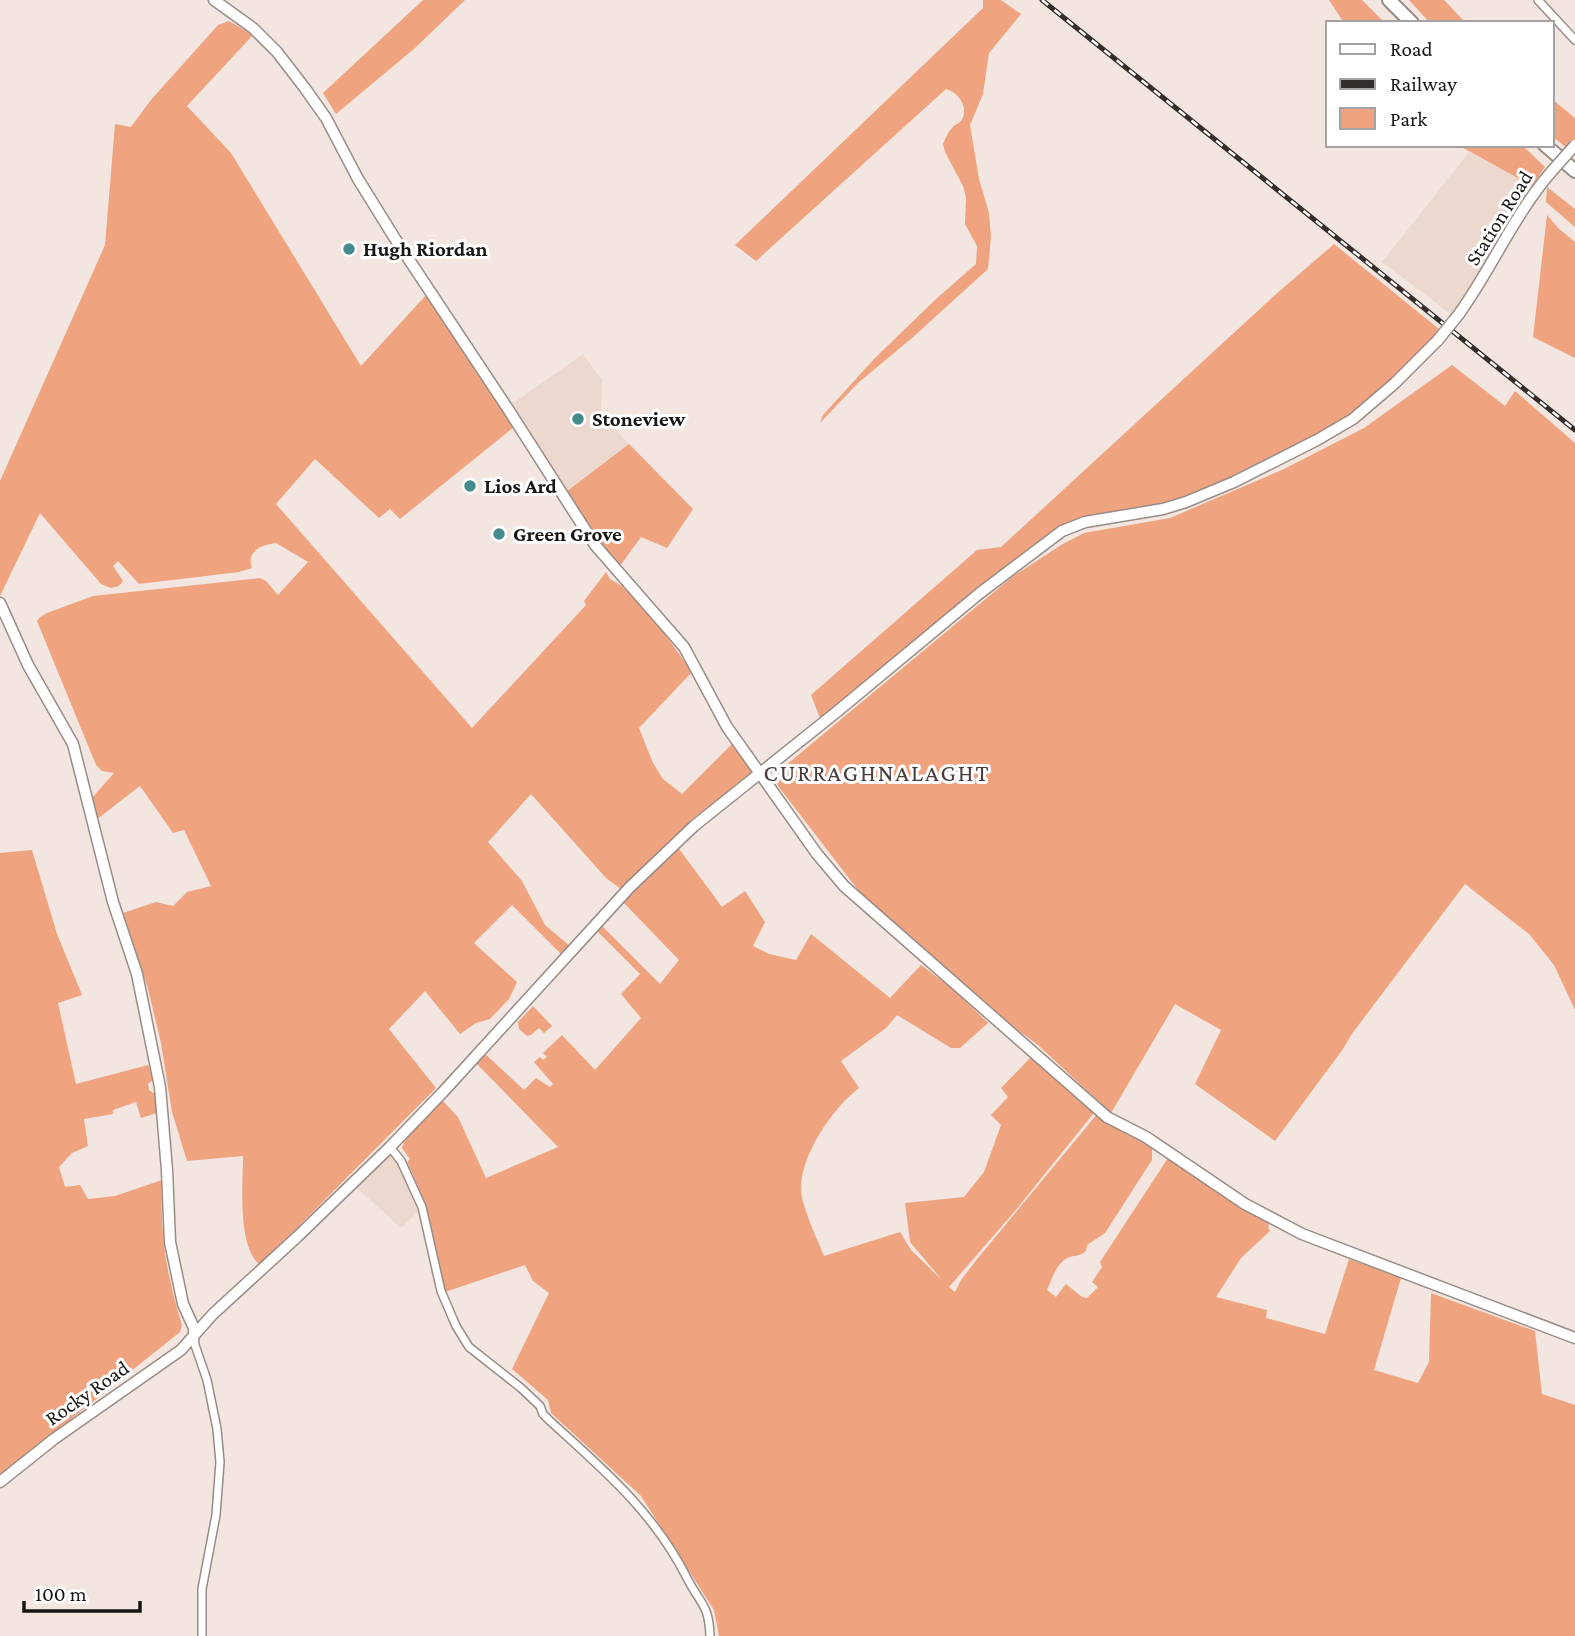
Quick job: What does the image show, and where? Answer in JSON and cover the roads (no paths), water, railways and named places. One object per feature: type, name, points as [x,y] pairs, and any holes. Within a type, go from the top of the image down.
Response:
[{"type":"highway","points":[[1389,0],[1410,21]]},
{"type":"highway","points":[[1547,147],[1575,171]]},
{"type":"street","points":[[214,0],[253,27],[304,87],[326,118],[392,234],[501,397],[587,534],[684,646],[727,727],[816,853],[845,886],[1107,1117],[1146,1137],[1245,1204],[1293,1230],[1575,1338]]},
{"type":"street","points":[[1538,0],[1575,40]]},
{"type":"street","name":"Station Road","points":[[760,772],[980,593],[1062,531],[1085,522],[1163,509],[1185,502],[1234,482],[1353,419],[1395,383],[1438,340],[1481,284],[1536,189],[1575,145]]},
{"type":"street","points":[[0,603],[28,665],[73,744],[111,893],[138,974],[160,1087],[170,1242],[183,1304],[194,1328],[195,1345],[207,1380],[217,1429],[220,1462],[216,1515],[202,1589],[202,1636]]},
{"type":"street","name":"Rocky Road","points":[[0,1482],[54,1439],[170,1359],[213,1314],[390,1147],[630,887],[694,826],[760,772]]},
{"type":"street","points":[[390,1147],[401,1161],[422,1207],[440,1291],[468,1345],[521,1388],[540,1406],[543,1414],[639,1504],[681,1564],[706,1607],[710,1636]]},
{"type":"railway","points":[[1042,0],[1575,430]]},
{"type":"place","name":"Hugh Riordan","points":[[349,249]]},
{"type":"place","name":"Stoneview","points":[[578,419]]},
{"type":"place","name":"Lios Ard","points":[[470,486]]},
{"type":"place","name":"Green Grove","points":[[499,534]]},
{"type":"district","name":"CURRAGHNALAGHT","points":[[877,772]]}]
